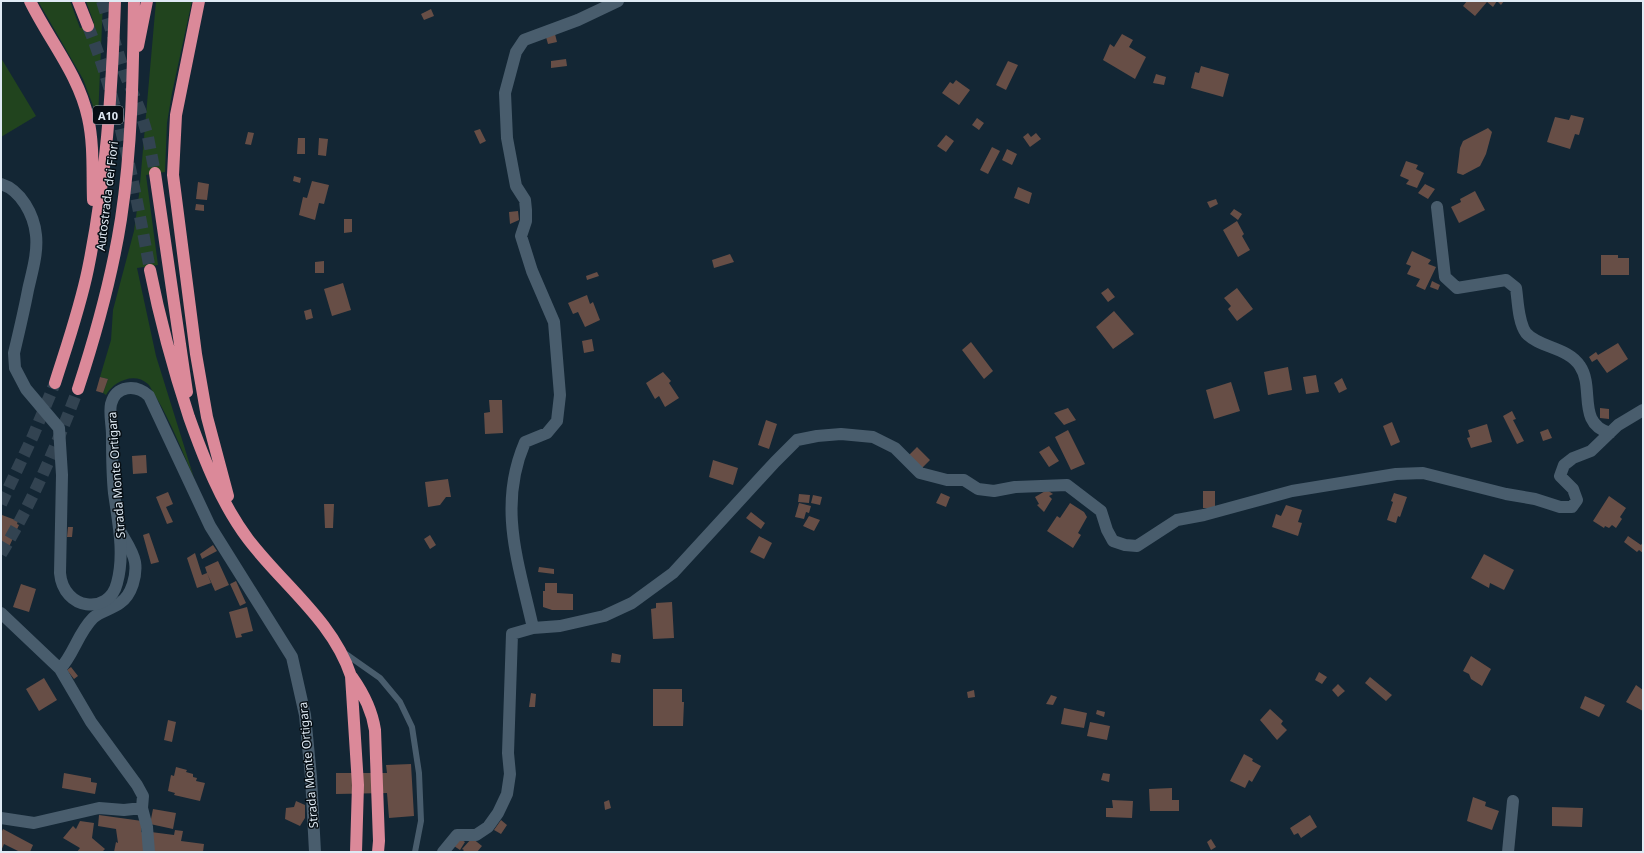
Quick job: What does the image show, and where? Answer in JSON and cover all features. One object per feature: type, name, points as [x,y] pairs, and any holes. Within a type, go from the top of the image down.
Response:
[{"type":"highway","points":[[30,1],[54,45],[69,68],[78,86],[88,117],[92,148],[95,229]]},
{"type":"highway","points":[[78,1],[88,26]]},
{"type":"highway","name":"Autostrada dei Fiori","points":[[55,383],[79,305],[88,270],[95,229],[104,161],[113,68],[115,1]]},
{"type":"highway","name":"Autostrada dei Fiori","points":[[78,389],[101,313],[121,219],[126,174],[134,1]]},
{"type":"highway","points":[[132,66],[142,32],[147,1]]},
{"type":"highway","points":[[199,1],[176,115],[173,175],[196,354],[206,409],[233,515]]},
{"type":"highway","points":[[155,173],[193,427]]},
{"type":"highway","points":[[150,270],[167,348],[207,465],[233,515],[248,539],[324,625],[340,650],[351,676],[366,699],[372,713],[376,730],[378,852]]},
{"type":"highway","points":[[351,676],[358,785],[356,852]]},
{"type":"street","points":[[533,628],[513,542],[511,515],[515,474],[525,442],[547,433],[557,421],[560,396],[554,322],[532,271],[521,236],[526,221],[526,210],[524,200],[516,186],[507,138],[505,92],[516,52],[524,40],[578,20],[618,1]]},
{"type":"street","name":"Strada Monte Ortigara","points":[[1,184],[6,185],[21,197],[30,214],[36,234],[35,260],[14,353],[16,368],[26,389],[59,428],[62,475],[60,574],[61,583],[65,592],[79,603],[89,605],[106,599],[113,593],[117,584],[119,575],[120,531],[114,492],[110,407],[116,394],[129,387],[137,388],[149,396],[210,526],[292,657],[305,715],[311,777],[315,852]]},
{"type":"street","points":[[1437,207],[1445,277],[1457,288],[1506,280],[1516,288],[1522,322],[1526,333],[1536,340],[1570,356],[1580,366],[1586,380],[1586,396],[1592,421],[1602,431],[1610,433]]},
{"type":"street","points":[[443,852],[457,835],[476,835],[488,827],[498,813],[507,794],[510,774],[508,753],[512,634],[533,628],[560,626],[604,616],[632,603],[673,573],[775,462],[798,440],[817,436],[841,434],[873,437],[895,448],[920,473],[947,480],[964,480],[978,489],[994,491],[1015,487],[1067,485],[1101,511],[1107,530],[1114,541],[1125,545],[1137,546],[1177,520],[1204,515],[1292,491],[1396,474],[1423,473],[1506,494],[1536,499],[1560,507],[1572,507],[1578,500],[1573,489],[1560,476],[1564,465],[1573,458],[1591,451],[1618,425],[1643,410]]},
{"type":"street","points":[[60,670],[69,660],[86,627],[94,616],[111,610],[122,602],[130,590],[135,578],[135,562],[120,531]]},
{"type":"street","points":[[1,612],[60,670],[91,722],[138,785],[143,796],[142,808],[147,827],[149,852]]},
{"type":"street","points":[[1508,852],[1513,801]]},
{"type":"street","points":[[1,818],[34,823],[99,808],[124,810],[142,808]]},
{"type":"lane","points":[[340,650],[380,678],[400,702],[412,727],[419,773],[421,821],[416,852]]},
{"type":"green space","points":[[38,1],[70,1],[80,28],[94,23],[86,1],[103,1],[98,119],[83,79]]},
{"type":"green space","points":[[156,1],[192,1],[167,123],[165,172],[146,175],[158,265],[137,268],[156,356],[194,478],[167,416],[148,384],[137,378],[130,378],[119,382],[109,390],[106,395],[103,393],[108,379],[100,377],[111,340],[113,310],[134,231],[139,195]]},
{"type":"green space","points":[[1,58],[36,116],[1,137]]},
{"type":"building","points":[[1467,1],[1497,1],[1493,7],[1487,2],[1475,16],[1463,6]]},
{"type":"building","points":[[1497,1],[1504,1],[1501,5]]},
{"type":"building","points":[[431,9],[434,16],[424,20],[421,14]]},
{"type":"building","points":[[555,34],[557,42],[548,44],[546,37]]},
{"type":"building","points":[[1122,34],[1133,40],[1129,47],[1146,57],[1135,79],[1103,60],[1110,44],[1114,47]]},
{"type":"building","points":[[566,59],[567,66],[551,68],[551,61]]},
{"type":"building","points":[[1008,61],[1018,65],[1006,90],[996,85]]},
{"type":"building","points":[[1201,66],[1229,74],[1223,97],[1191,88],[1195,72],[1199,73]]},
{"type":"building","points":[[1156,74],[1166,77],[1164,85],[1153,83]]},
{"type":"building","points":[[956,80],[970,90],[959,105],[942,93],[950,82],[953,84]]},
{"type":"building","points":[[1571,115],[1584,118],[1579,135],[1575,134],[1570,149],[1547,142],[1555,117],[1569,120]]},
{"type":"building","points":[[977,118],[984,123],[979,130],[972,125]]},
{"type":"building","points":[[1488,128],[1492,132],[1486,154],[1480,166],[1463,175],[1457,173],[1460,148],[1463,141]]},
{"type":"building","points":[[480,129],[486,141],[480,144],[474,131]]},
{"type":"building","points":[[248,132],[254,133],[251,145],[245,144]]},
{"type":"building","points":[[1028,133],[1031,137],[1036,133],[1041,139],[1030,147],[1023,137]]},
{"type":"building","points":[[946,135],[954,141],[946,152],[937,146]]},
{"type":"building","points":[[298,138],[305,138],[305,154],[297,154]]},
{"type":"building","points":[[319,138],[328,139],[326,156],[318,155]]},
{"type":"building","points":[[992,147],[1000,151],[988,174],[980,170]]},
{"type":"building","points":[[1007,149],[1017,154],[1012,165],[1002,160]]},
{"type":"building","points":[[1406,161],[1418,165],[1416,169],[1424,173],[1417,188],[1406,184],[1409,180],[1400,176]]},
{"type":"building","points":[[294,176],[301,178],[300,183],[293,181]]},
{"type":"building","points":[[312,181],[329,185],[324,204],[319,203],[315,220],[299,215],[303,197],[307,198]]},
{"type":"building","points":[[198,182],[209,184],[207,200],[196,199]]},
{"type":"building","points":[[1425,184],[1435,189],[1428,199],[1418,193]]},
{"type":"building","points":[[1018,187],[1032,193],[1029,204],[1014,198]]},
{"type":"building","points":[[1475,191],[1485,210],[1459,223],[1451,207],[1461,202],[1460,199]]},
{"type":"building","points":[[1216,199],[1218,204],[1210,208],[1207,202]]},
{"type":"building","points":[[196,204],[204,205],[204,211],[195,210]]},
{"type":"building","points":[[1234,209],[1242,214],[1238,220],[1230,214]]},
{"type":"building","points":[[518,211],[519,220],[510,224],[509,212]]},
{"type":"building","points":[[344,219],[352,219],[352,232],[344,233]]},
{"type":"building","points":[[1237,221],[1244,234],[1242,236],[1250,250],[1238,257],[1223,230]]},
{"type":"building","points":[[1412,251],[1431,260],[1428,264],[1436,267],[1425,290],[1416,286],[1420,279],[1407,274],[1411,266],[1406,264]]},
{"type":"building","points":[[730,254],[734,262],[714,268],[712,260]]},
{"type":"building","points":[[1601,255],[1618,255],[1618,258],[1629,258],[1629,275],[1601,275]]},
{"type":"building","points":[[324,261],[324,273],[315,273],[315,262]]},
{"type":"building","points":[[597,272],[599,276],[587,280],[586,276]]},
{"type":"building","points":[[1432,281],[1440,285],[1438,290],[1430,287]]},
{"type":"building","points":[[343,283],[351,310],[332,316],[324,289]]},
{"type":"building","points":[[1108,288],[1115,297],[1108,302],[1101,293]]},
{"type":"building","points":[[1237,288],[1253,309],[1237,321],[1228,309],[1231,306],[1224,298]]},
{"type":"building","points":[[587,295],[590,304],[593,302],[600,320],[585,327],[578,312],[573,314],[568,303]]},
{"type":"building","points":[[311,309],[313,318],[306,320],[304,311]]},
{"type":"building","points":[[1114,311],[1134,334],[1113,349],[1096,327]]},
{"type":"building","points":[[592,339],[594,351],[584,353],[582,341]]},
{"type":"building","points":[[971,342],[993,371],[984,379],[962,350]]},
{"type":"building","points":[[1618,343],[1628,359],[1607,373],[1597,359],[1592,362],[1589,357],[1596,352],[1598,355]]},
{"type":"building","points":[[1288,367],[1292,390],[1268,395],[1264,372]]},
{"type":"building","points":[[663,372],[671,381],[669,383],[679,398],[665,407],[659,396],[655,399],[646,383]]},
{"type":"building","points":[[1316,375],[1319,392],[1306,394],[1303,377]]},
{"type":"building","points":[[100,377],[108,379],[103,393],[96,391]]},
{"type":"building","points":[[1342,378],[1347,389],[1339,393],[1334,383]]},
{"type":"building","points":[[1231,382],[1240,411],[1214,419],[1206,390]]},
{"type":"building","points":[[489,400],[502,400],[503,433],[485,434],[484,413],[490,412]]},
{"type":"building","points":[[1068,408],[1076,420],[1064,425],[1054,413]]},
{"type":"building","points":[[1600,408],[1609,409],[1609,419],[1600,418]]},
{"type":"building","points":[[1512,411],[1516,419],[1513,420],[1524,441],[1517,444],[1503,416]]},
{"type":"building","points":[[766,420],[777,424],[769,449],[758,445]]},
{"type":"building","points":[[1392,422],[1400,442],[1391,446],[1383,426]]},
{"type":"building","points":[[1487,424],[1492,442],[1471,448],[1467,438],[1470,437],[1468,430]]},
{"type":"building","points":[[1548,429],[1552,438],[1543,441],[1540,432]]},
{"type":"building","points":[[1068,430],[1085,464],[1071,470],[1055,437]]},
{"type":"building","points":[[1049,446],[1059,461],[1049,467],[1039,452]]},
{"type":"building","points":[[917,447],[930,460],[921,469],[908,456]]},
{"type":"building","points":[[146,455],[147,473],[133,474],[132,456]]},
{"type":"building","points":[[713,460],[738,468],[733,485],[709,477]]},
{"type":"building","points":[[448,479],[451,497],[446,497],[440,505],[428,507],[425,482]]},
{"type":"building","points":[[1047,490],[1053,494],[1049,496],[1052,499],[1044,512],[1037,505],[1039,504],[1035,497]]},
{"type":"building","points":[[1203,491],[1215,491],[1215,508],[1203,508]]},
{"type":"building","points":[[168,492],[173,504],[166,507],[173,522],[167,524],[156,497]]},
{"type":"building","points":[[941,493],[950,497],[946,507],[936,503]]},
{"type":"building","points":[[1394,493],[1407,497],[1400,517],[1398,516],[1396,523],[1387,520],[1393,502],[1391,501]]},
{"type":"building","points":[[799,494],[810,495],[809,503],[798,502]]},
{"type":"building","points":[[813,495],[822,497],[820,505],[811,503]]},
{"type":"building","points":[[1609,496],[1626,508],[1620,517],[1622,519],[1616,528],[1612,525],[1609,528],[1605,526],[1604,528],[1593,521]]},
{"type":"building","points":[[799,503],[811,506],[809,513],[806,512],[804,519],[795,517]]},
{"type":"building","points":[[1070,503],[1084,512],[1087,517],[1078,533],[1081,535],[1073,548],[1047,531],[1057,516],[1060,518]]},
{"type":"building","points":[[324,504],[334,504],[333,528],[325,528]]},
{"type":"building","points":[[1286,505],[1302,510],[1298,522],[1302,523],[1298,536],[1272,527],[1276,514],[1281,516]]},
{"type":"building","points":[[751,512],[765,523],[761,529],[746,518]]},
{"type":"building","points":[[2,515],[18,521],[17,524],[19,525],[9,547],[1,544]]},
{"type":"building","points":[[809,516],[820,520],[814,531],[803,526]]},
{"type":"building","points":[[68,527],[73,527],[72,537],[67,537]]},
{"type":"building","points":[[149,533],[159,562],[151,564],[143,535]]},
{"type":"building","points":[[430,535],[436,545],[430,549],[424,539]]},
{"type":"building","points":[[759,536],[772,543],[764,559],[750,552]]},
{"type":"building","points":[[1628,536],[1641,545],[1643,542],[1643,553],[1639,550],[1637,552],[1624,542]]},
{"type":"building","points":[[213,545],[217,551],[202,559],[200,554]]},
{"type":"building","points":[[195,553],[202,575],[207,573],[211,583],[197,588],[187,558]]},
{"type":"building","points":[[1484,554],[1514,570],[1504,590],[1490,583],[1489,588],[1471,578]]},
{"type":"building","points":[[218,561],[229,585],[215,591],[205,567]]},
{"type":"building","points":[[539,567],[554,569],[554,574],[538,572]]},
{"type":"building","points":[[236,581],[246,603],[240,606],[230,584]]},
{"type":"building","points":[[545,583],[557,583],[557,593],[573,594],[573,610],[552,610],[543,607],[543,591],[545,591]]},
{"type":"building","points":[[21,584],[36,589],[29,612],[13,607]]},
{"type":"building","points":[[672,602],[674,638],[653,639],[651,609],[656,608],[656,603]]},
{"type":"building","points":[[247,607],[253,631],[241,634],[242,637],[236,638],[229,612]]},
{"type":"building","points":[[612,653],[621,655],[620,663],[611,662]]},
{"type":"building","points":[[1471,656],[1491,669],[1482,686],[1471,679],[1469,674],[1463,671]]},
{"type":"building","points":[[71,667],[78,676],[74,679],[67,670]]},
{"type":"building","points":[[1319,672],[1327,677],[1322,684],[1315,680]]},
{"type":"building","points":[[1370,677],[1392,695],[1386,701],[1365,683]]},
{"type":"building","points":[[44,678],[57,700],[39,711],[26,689]]},
{"type":"building","points":[[1338,684],[1345,691],[1338,697],[1332,690]]},
{"type":"building","points":[[1636,685],[1643,690],[1643,711],[1626,702]]},
{"type":"building","points":[[653,689],[682,689],[682,702],[684,702],[683,726],[653,726]]},
{"type":"building","points":[[974,690],[975,697],[968,698],[967,692]]},
{"type":"building","points":[[531,693],[536,694],[535,707],[529,707]]},
{"type":"building","points":[[1051,695],[1057,697],[1053,705],[1046,704]]},
{"type":"building","points":[[1585,696],[1605,705],[1599,717],[1580,708]]},
{"type":"building","points":[[1064,708],[1087,713],[1084,728],[1061,724]]},
{"type":"building","points":[[1270,709],[1283,721],[1281,724],[1287,730],[1277,740],[1260,720]]},
{"type":"building","points":[[1097,710],[1105,712],[1104,717],[1096,714]]},
{"type":"building","points":[[168,720],[176,722],[172,742],[164,740]]},
{"type":"building","points":[[1090,722],[1110,726],[1107,740],[1087,736]]},
{"type":"building","points":[[1244,754],[1261,766],[1252,782],[1249,780],[1245,788],[1230,781]]},
{"type":"building","points":[[411,764],[414,816],[389,818],[387,793],[336,794],[336,773],[387,773],[386,765]]},
{"type":"building","points":[[176,767],[187,770],[186,772],[193,774],[193,777],[197,778],[196,781],[205,783],[200,801],[174,795],[175,793],[168,791],[171,775],[174,776]]},
{"type":"building","points":[[64,773],[91,778],[91,782],[97,783],[95,794],[62,788]]},
{"type":"building","points":[[1103,773],[1110,774],[1109,782],[1101,780]]},
{"type":"building","points":[[1172,788],[1172,800],[1179,800],[1179,811],[1150,811],[1149,789]]},
{"type":"building","points":[[1473,797],[1486,802],[1485,806],[1499,811],[1492,830],[1467,821]]},
{"type":"building","points":[[609,800],[611,808],[605,810],[604,802]]},
{"type":"building","points":[[1112,800],[1133,801],[1132,818],[1106,817],[1106,808],[1113,808]]},
{"type":"building","points":[[296,801],[305,805],[305,818],[300,826],[285,819],[286,808],[294,807]]},
{"type":"building","points":[[1552,807],[1583,808],[1582,827],[1552,826]]},
{"type":"building","points":[[153,809],[176,813],[173,829],[150,824]]},
{"type":"building","points":[[99,815],[142,821],[141,832],[146,833],[146,852],[114,852],[116,842],[118,843],[116,829],[98,826]]},
{"type":"building","points":[[1310,815],[1317,827],[1301,838],[1298,833],[1294,835],[1290,828]]},
{"type":"building","points":[[501,820],[507,825],[501,834],[494,830]]},
{"type":"building","points":[[80,821],[94,823],[92,838],[105,849],[102,852],[77,852],[80,848],[63,838],[73,826],[76,829]]},
{"type":"building","points":[[3,829],[33,845],[30,852],[20,852],[4,844],[1,851],[1,833]]},
{"type":"building","points":[[175,830],[183,831],[181,841],[204,844],[203,852],[152,852],[151,832],[174,835]]},
{"type":"building","points":[[459,838],[465,842],[460,850],[454,846]]},
{"type":"building","points":[[472,838],[482,846],[477,852],[462,852],[464,850],[462,849]]},
{"type":"building","points":[[1211,839],[1216,847],[1211,850],[1207,842]]},
{"type":"tunnel","points":[[102,1],[124,72],[140,110],[148,137],[155,173]]},
{"type":"tunnel","points":[[88,26],[109,86],[125,146],[150,270]]},
{"type":"tunnel","points":[[1,504],[33,436],[55,383]]},
{"type":"tunnel","points":[[1,554],[13,534],[43,473],[78,389]]}]
